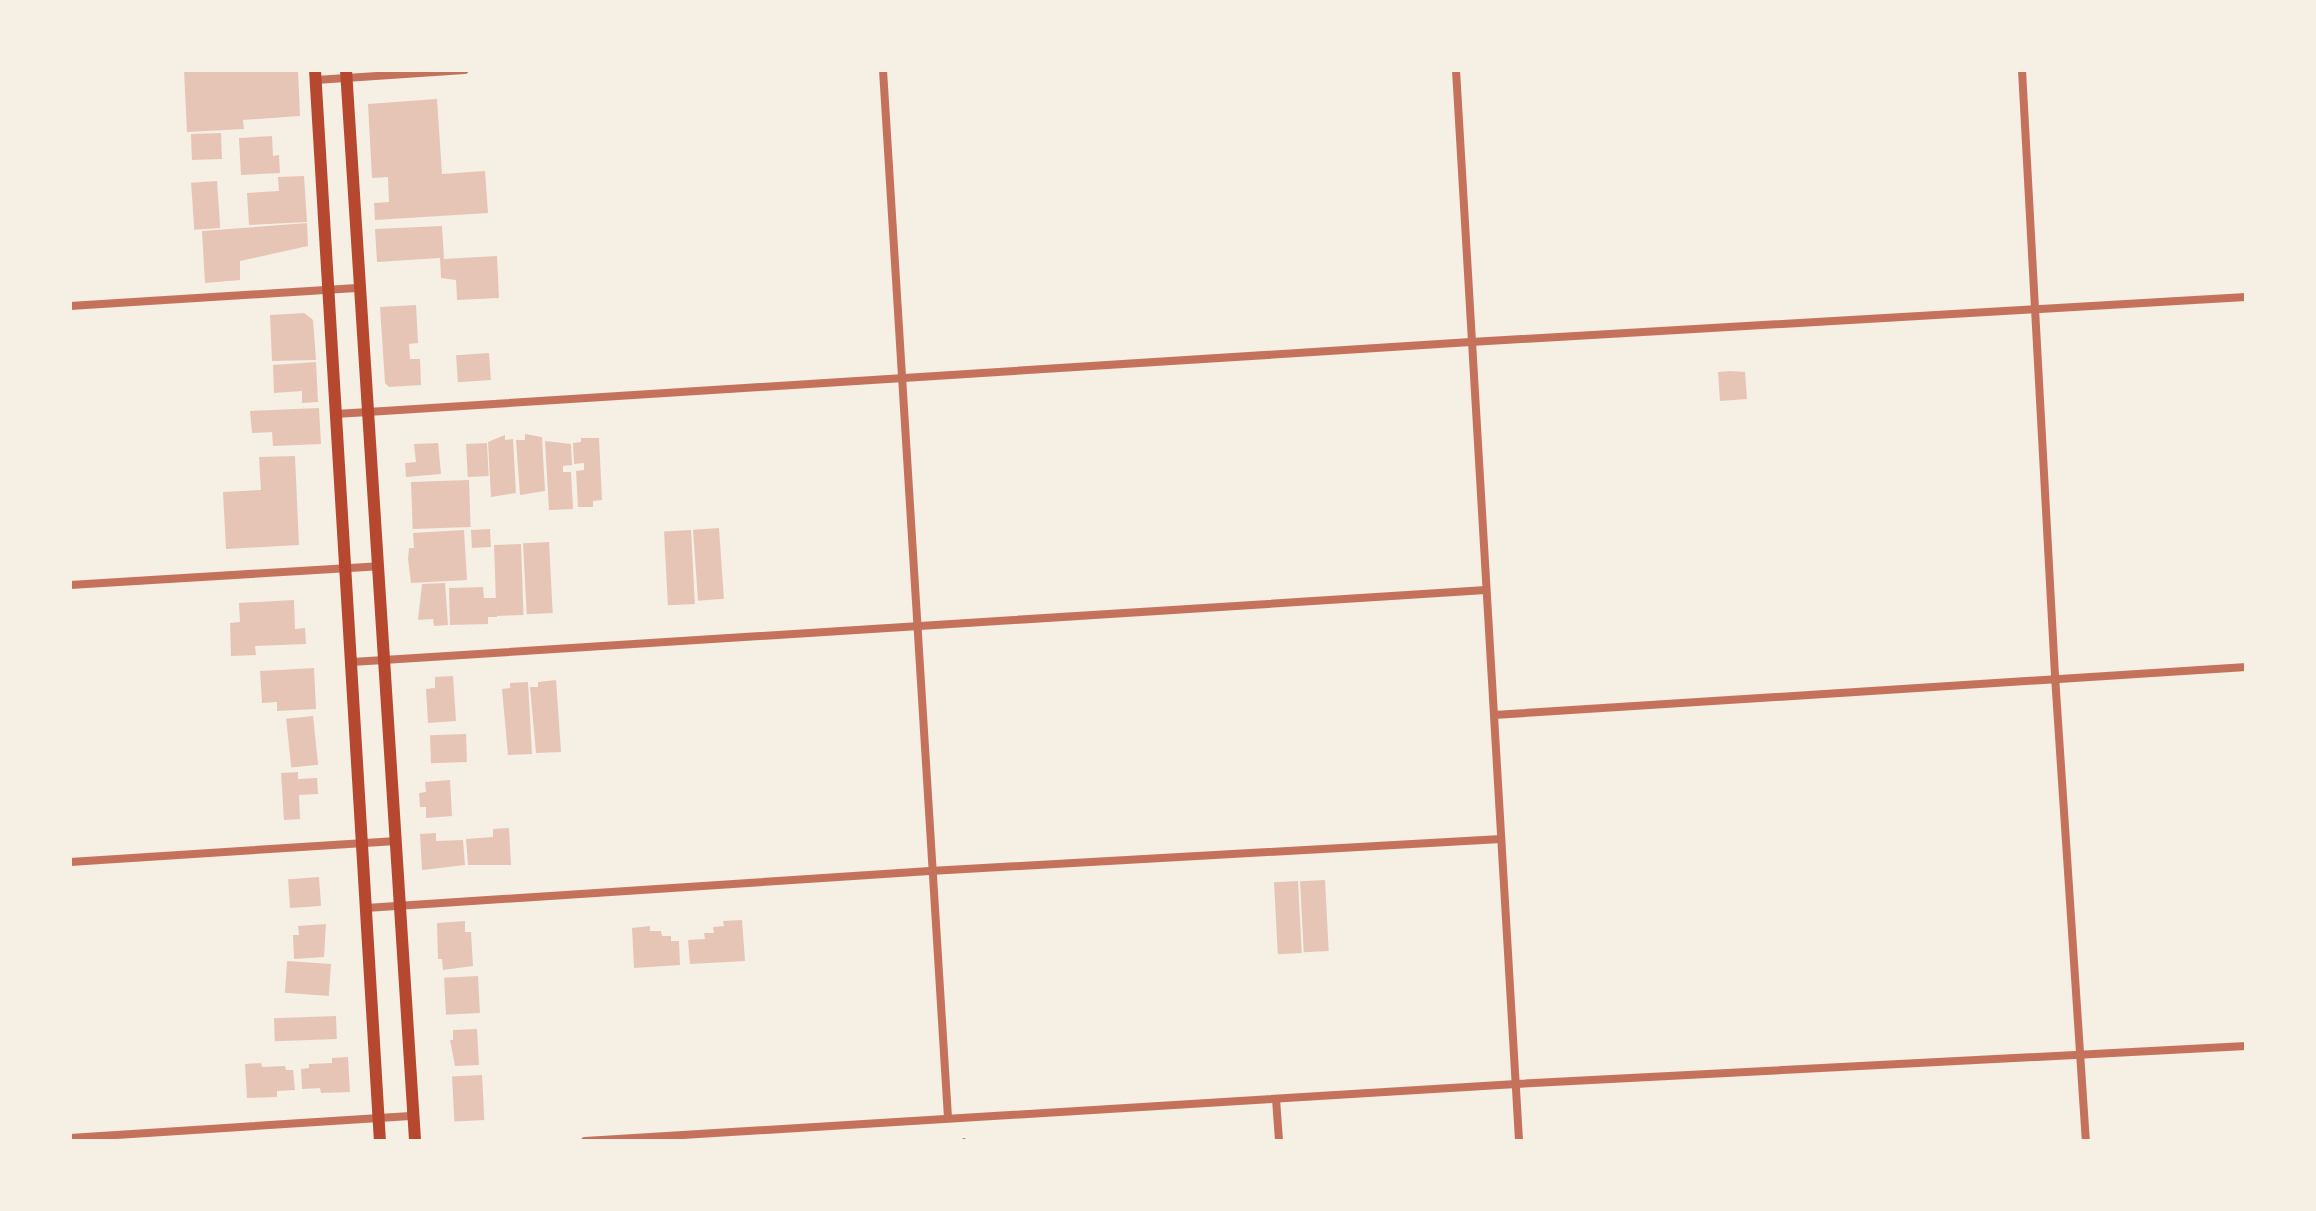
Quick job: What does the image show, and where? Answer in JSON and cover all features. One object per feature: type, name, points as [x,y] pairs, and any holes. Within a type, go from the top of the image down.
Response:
[{"type":"main road","points":[[346,74],[415,1141]]},
{"type":"main road","points":[[315,75],[380,1141]]},
{"type":"street","points":[[315,75],[465,70]]},
{"type":"street","points":[[883,70],[930,871],[948,1118]]},
{"type":"street","points":[[1456,70],[1519,1141]]},
{"type":"street","points":[[2022,70],[2055,676],[2086,1141]]},
{"type":"street","points":[[70,306],[360,288]]},
{"type":"street","points":[[336,414],[1471,342],[2246,297]]},
{"type":"street","points":[[70,585],[378,566]]},
{"type":"street","points":[[352,662],[1486,590]]},
{"type":"street","points":[[1494,715],[2055,676],[2246,667]]},
{"type":"street","points":[[366,908],[930,871],[1501,839]]},
{"type":"street","points":[[70,862],[396,841]]},
{"type":"street","points":[[585,1141],[1516,1084],[2246,1046]]},
{"type":"street","points":[[1276,1099],[1279,1141]]},
{"type":"street","points":[[70,1138],[111,1138],[414,1116]]},
{"type":"building","points":[[184,70],[298,70],[300,116],[243,120],[244,129],[187,132]]},
{"type":"building","points":[[437,99],[442,174],[485,171],[488,213],[375,220],[374,203],[389,202],[388,177],[372,178],[368,104]]},
{"type":"building","points":[[221,133],[222,159],[192,160],[191,134]]},
{"type":"building","points":[[272,136],[273,156],[279,155],[280,173],[241,175],[239,138]]},
{"type":"building","points":[[304,176],[307,222],[249,225],[247,193],[279,191],[278,177]]},
{"type":"building","points":[[217,181],[220,228],[194,230],[191,183]]},
{"type":"building","points":[[307,223],[308,246],[240,261],[240,280],[205,283],[202,231]]},
{"type":"building","points":[[442,226],[444,259],[497,256],[499,298],[457,300],[456,280],[441,278],[440,258],[377,262],[375,229]]},
{"type":"building","points":[[416,305],[418,343],[409,344],[410,359],[420,359],[421,385],[389,387],[385,383],[380,307]]},
{"type":"building","points":[[304,313],[313,320],[316,360],[272,361],[270,315]]},
{"type":"building","points":[[489,353],[491,380],[458,382],[456,355]]},
{"type":"building","points":[[316,362],[318,402],[302,403],[302,391],[274,393],[273,365]]},
{"type":"building","points":[[1718,372],[1745,372],[1747,399],[1720,401]]},
{"type":"building","points":[[319,408],[321,444],[273,446],[272,432],[252,433],[250,411]]},
{"type":"building","points":[[525,434],[542,437],[545,491],[520,495],[516,440],[525,440]]},
{"type":"building","points":[[505,435],[505,440],[513,439],[516,493],[491,497],[488,442]]},
{"type":"building","points":[[581,438],[599,438],[602,500],[593,501],[593,507],[578,507],[576,471],[584,470],[584,463],[574,464],[573,443],[581,442]]},
{"type":"building","points":[[545,441],[571,444],[572,465],[563,466],[563,472],[571,472],[573,509],[549,510]]},
{"type":"building","points":[[438,443],[441,474],[406,477],[405,463],[416,462],[414,444]]},
{"type":"building","points":[[487,443],[489,476],[468,477],[466,444]]},
{"type":"building","points":[[295,456],[299,545],[226,549],[223,492],[261,490],[259,457]]},
{"type":"building","points":[[469,480],[471,527],[413,529],[411,482]]},
{"type":"building","points":[[719,528],[724,599],[698,601],[693,530]]},
{"type":"building","points":[[490,529],[491,547],[472,548],[471,530]]},
{"type":"building","points":[[464,530],[467,580],[411,583],[408,559],[409,548],[414,548],[413,533]]},
{"type":"building","points":[[691,530],[695,604],[668,605],[664,531]]},
{"type":"building","points":[[549,542],[553,613],[527,614],[523,543]]},
{"type":"building","points":[[521,544],[523,615],[496,616],[494,545]]},
{"type":"building","points":[[445,583],[448,625],[434,626],[433,619],[418,620],[422,584]]},
{"type":"building","points":[[483,587],[484,598],[496,598],[497,617],[488,617],[488,624],[450,625],[449,588]]},
{"type":"building","points":[[294,600],[295,629],[305,628],[306,644],[255,646],[256,655],[231,656],[230,623],[240,622],[239,603]]},
{"type":"building","points":[[314,668],[316,709],[277,711],[277,702],[262,703],[260,671]]},
{"type":"building","points":[[453,676],[456,721],[428,723],[426,689],[435,688],[435,677]]},
{"type":"building","points":[[556,680],[561,752],[536,753],[530,687],[538,687],[538,682]]},
{"type":"building","points":[[528,682],[532,754],[508,755],[502,689],[510,688],[510,683]]},
{"type":"building","points":[[313,716],[318,765],[291,768],[286,719]]},
{"type":"building","points":[[466,734],[467,762],[431,763],[430,735]]},
{"type":"building","points":[[298,772],[298,779],[317,778],[318,794],[299,795],[300,819],[284,820],[281,773]]},
{"type":"building","points":[[450,780],[452,816],[426,818],[426,807],[420,807],[419,793],[426,792],[425,782]]},
{"type":"building","points":[[509,828],[511,865],[468,865],[466,839],[493,837],[493,829]]},
{"type":"building","points":[[436,833],[436,841],[463,840],[465,865],[422,870],[420,834]]},
{"type":"building","points":[[319,877],[321,906],[290,908],[288,879]]},
{"type":"building","points":[[1325,880],[1329,951],[1304,952],[1300,881]]},
{"type":"building","points":[[1298,881],[1302,953],[1278,954],[1274,882]]},
{"type":"building","points":[[742,920],[745,961],[690,964],[688,940],[705,939],[704,933],[714,933],[713,927],[724,926],[723,921]]},
{"type":"building","points":[[465,921],[465,932],[471,932],[473,966],[443,970],[442,959],[438,959],[437,923]]},
{"type":"building","points":[[326,924],[324,957],[294,959],[293,935],[299,935],[298,926]]},
{"type":"building","points":[[650,926],[650,931],[661,931],[662,936],[671,936],[671,941],[679,941],[680,965],[634,968],[632,928]]},
{"type":"building","points":[[287,961],[331,964],[329,996],[285,993]]},
{"type":"building","points":[[478,976],[480,1013],[446,1015],[444,978]]},
{"type":"building","points":[[336,1016],[337,1039],[275,1041],[274,1018]]},
{"type":"building","points":[[477,1029],[479,1065],[455,1066],[450,1040],[453,1040],[453,1030]]},
{"type":"building","points":[[348,1057],[350,1092],[321,1093],[320,1088],[302,1089],[301,1069],[309,1068],[309,1064],[332,1063],[332,1058]]},
{"type":"building","points":[[261,1063],[262,1067],[285,1066],[286,1070],[293,1070],[295,1090],[277,1091],[277,1097],[247,1098],[245,1064]]},
{"type":"building","points":[[482,1075],[484,1120],[454,1122],[452,1077]]}]
